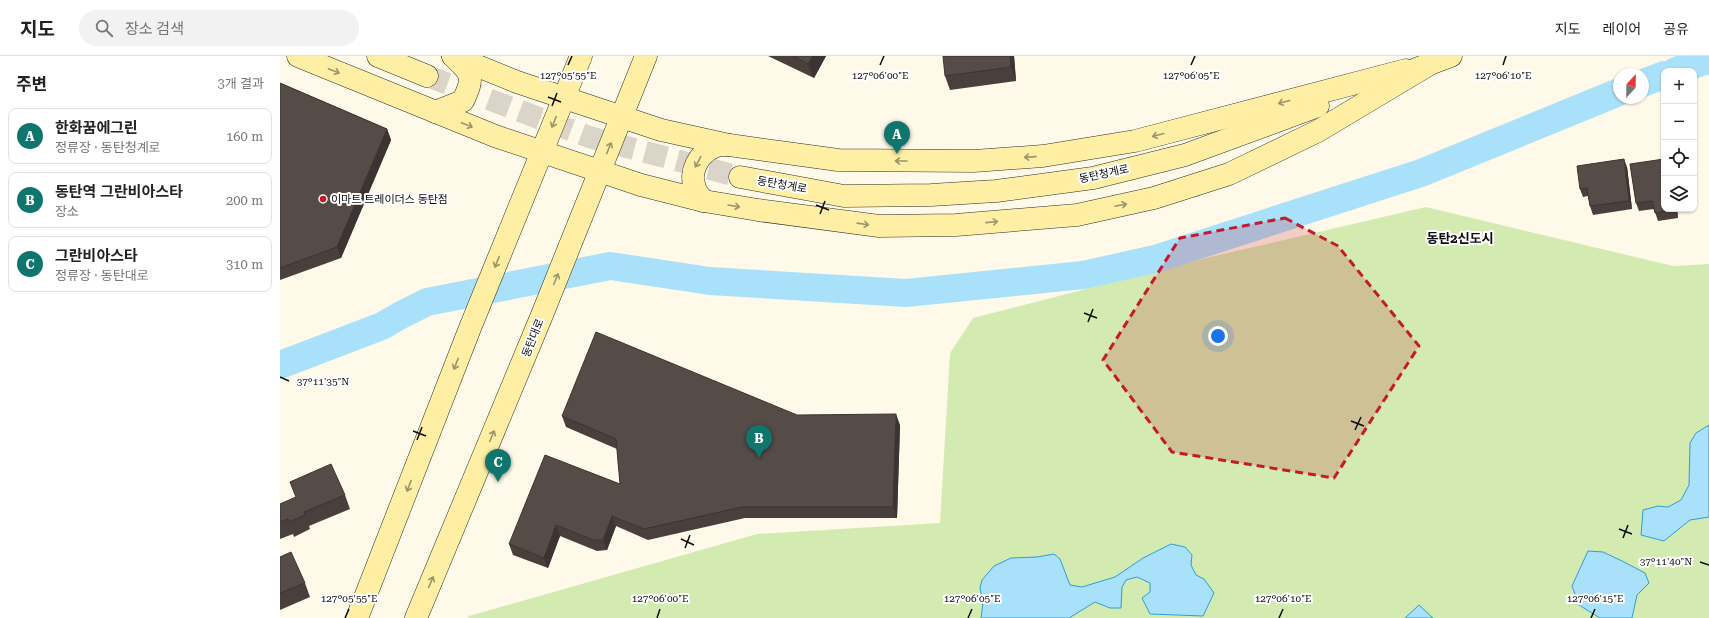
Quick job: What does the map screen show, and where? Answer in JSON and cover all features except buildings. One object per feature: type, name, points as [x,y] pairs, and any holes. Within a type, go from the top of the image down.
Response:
[{"type":"street","points":[[298,56],[495,136],[641,185],[704,201],[758,210],[879,226],[956,225],[1077,215],[1154,198],[1229,174],[1318,131],[1430,64]]},
{"type":"street","points":[[378,56],[427,76]]},
{"type":"street","points":[[435,112],[463,101],[470,85],[468,70],[453,56]]},
{"type":"street","points":[[453,56],[564,99],[661,130],[729,145],[838,160],[974,161],[1043,156],[1135,141],[1430,64]]},
{"type":"street","points":[[357,618],[470,328],[581,56]]},
{"type":"street","name":"동탄대로","points":[[416,618],[542,315],[646,56]]},
{"type":"street","name":"동탄청계로","points":[[740,177],[844,196],[924,195],[996,191],[1093,178],[1185,155],[1451,56]]},
{"type":"street","points":[[704,201],[695,189],[693,174],[697,161],[705,151],[715,146],[729,145]]},
{"type":"highlighted area","points":[[1285,218],[1338,246],[1419,346],[1334,478],[1172,452],[1103,360],[1180,238]]},
{"type":"green space","points":[[1426,207],[1673,266],[1709,264],[1709,618],[468,618],[469,616],[757,534],[940,523],[950,353],[973,318],[1206,258]]},
{"type":"water","points":[[1709,425],[1709,517],[1690,520],[1664,541],[1641,535],[1643,510],[1658,506],[1668,507],[1681,500],[1689,485],[1690,443],[1696,433]]},
{"type":"water","points":[[1171,544],[1185,547],[1192,555],[1191,565],[1196,575],[1204,579],[1214,593],[1203,616],[1150,614],[1142,598],[1150,592],[1150,583],[1137,577],[1126,580],[1122,587],[1121,608],[1110,608],[1095,602],[1069,618],[981,618],[983,603],[980,588],[982,580],[994,566],[1011,558],[1037,557],[1054,554],[1060,559],[1070,585],[1082,587],[1115,577],[1143,558]]},
{"type":"water","points":[[1588,551],[1603,552],[1645,573],[1649,583],[1637,595],[1632,618],[1600,618],[1579,605],[1572,586]]},
{"type":"water","points":[[1419,605],[1433,618],[1405,618]]},
{"type":"waterway","points":[[1684,68],[1704,61],[1709,61]]},
{"type":"waterway","points":[[1649,81],[1661,76]]},
{"type":"waterway","points":[[280,365],[382,326],[427,302],[610,266],[710,281],[906,293],[1083,275],[1155,259],[1421,173],[1613,94]]},
{"type":"tunnel","points":[[427,76],[589,137],[740,177]]},
{"type":"place","name":"한화꿈에그린","points":[[897,154]]},
{"type":"place","name":"이마트 트레이더스 동탄점","points":[[323,199]]},
{"type":"place","name":"동탄역 그란비아스타","points":[[759,458]]},
{"type":"place","name":"그란비아스타","points":[[498,482]]},
{"type":"district","name":"동탄2신도시","points":[[1460,238]]}]
